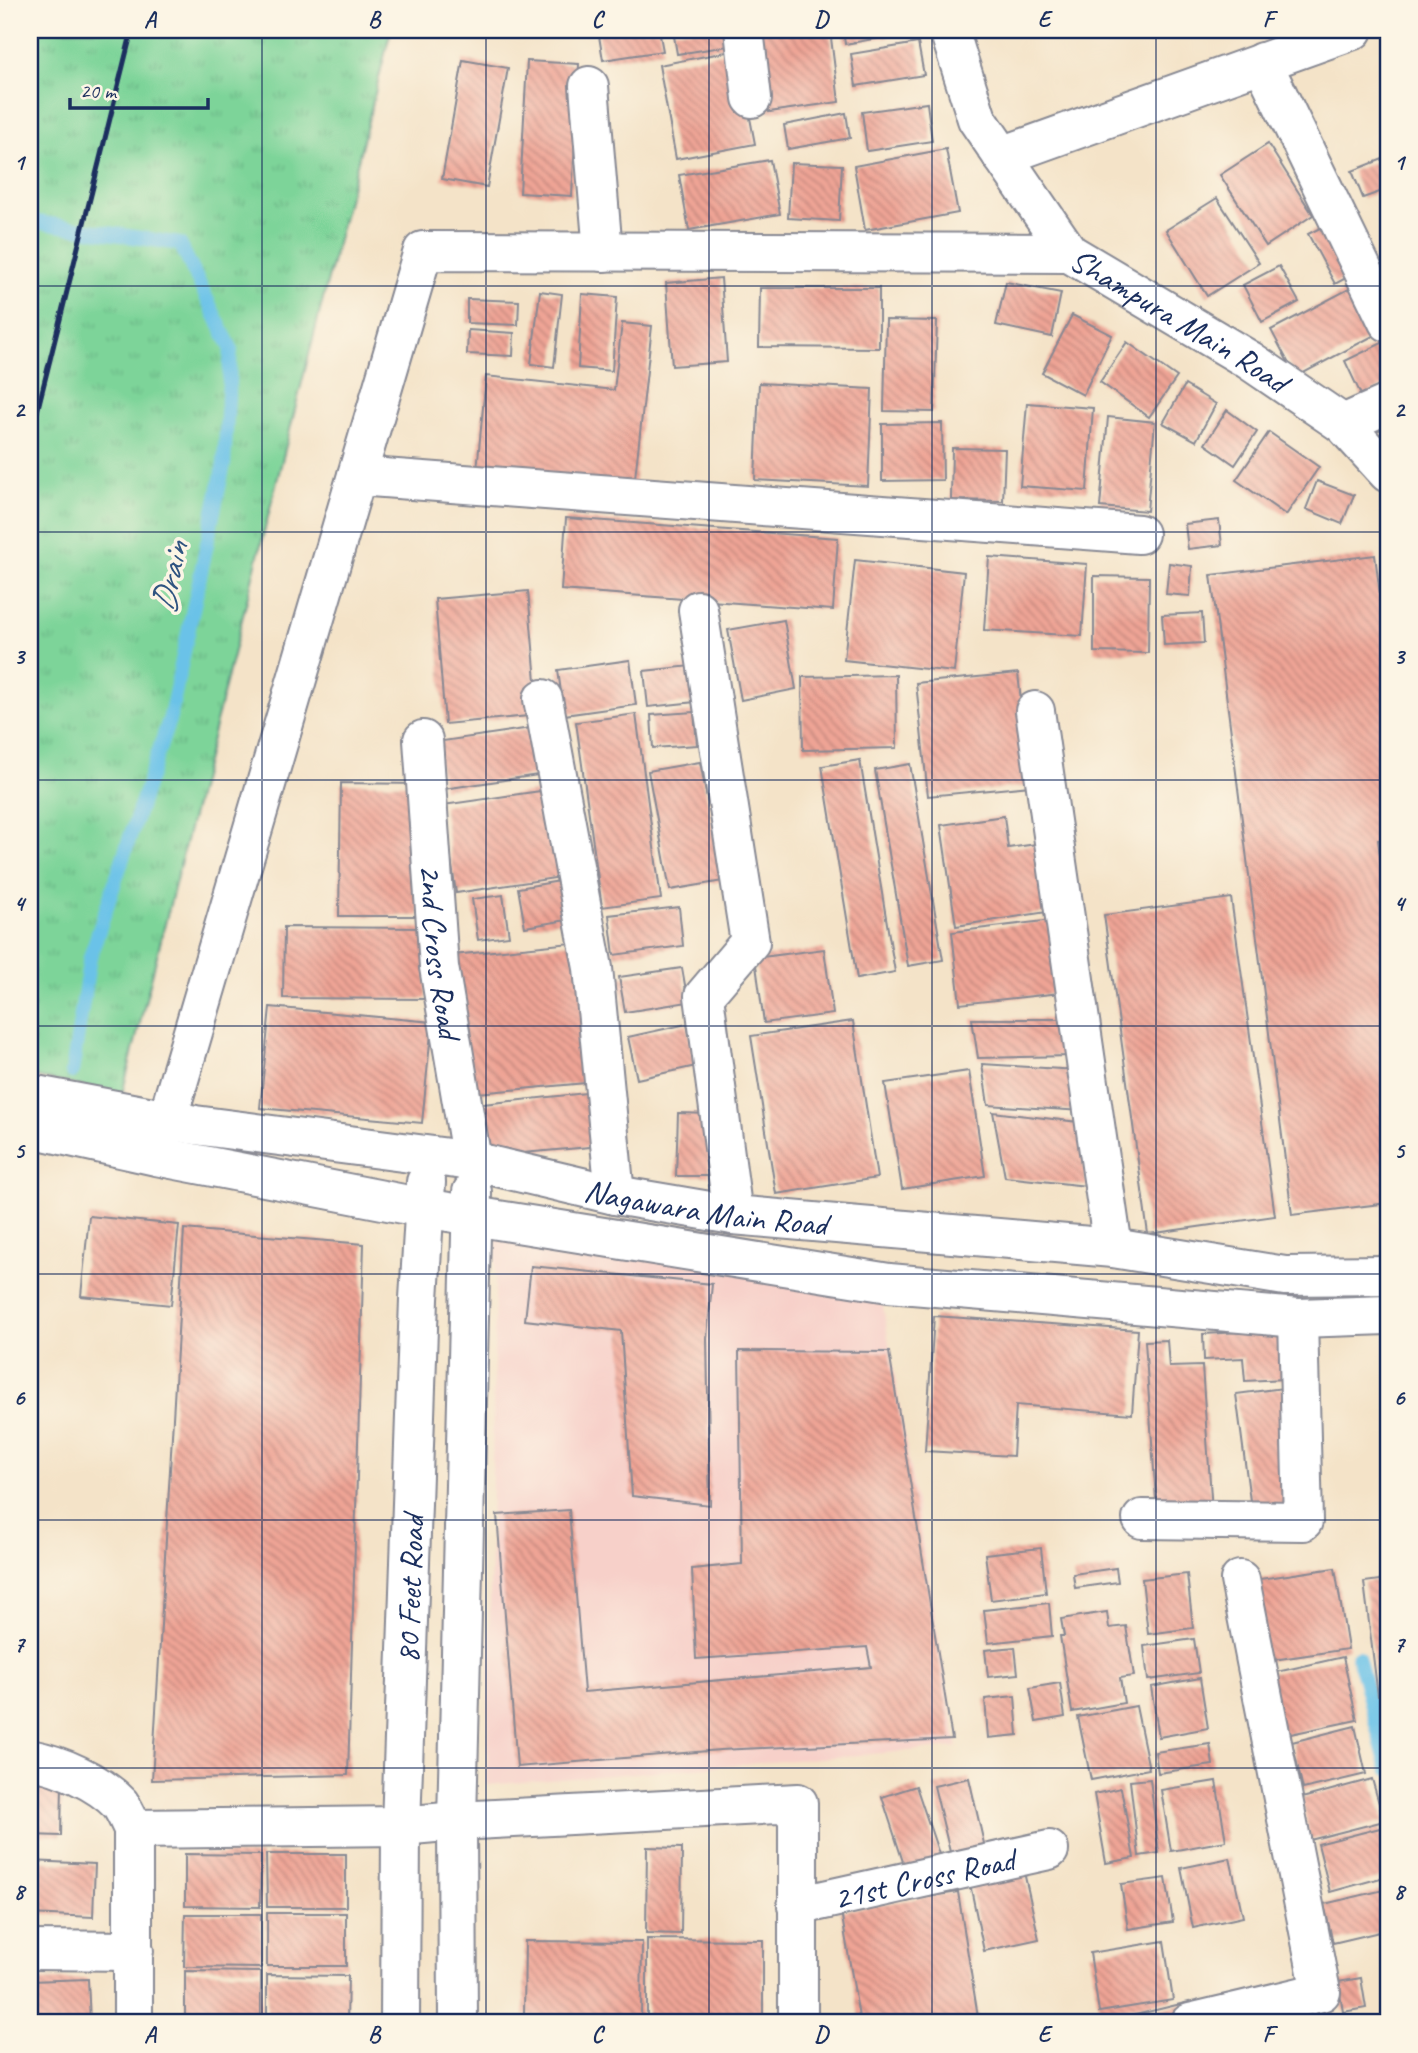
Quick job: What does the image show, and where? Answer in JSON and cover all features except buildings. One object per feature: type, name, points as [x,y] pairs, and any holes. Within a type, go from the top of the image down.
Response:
[{"type":"street","points":[[744,30],[751,97]]},
{"type":"street","name":"Shampura Main Road","points":[[949,30],[976,119],[1069,253],[1250,360],[1343,424],[1388,473]]},
{"type":"street","points":[[1002,156],[1353,30]]},
{"type":"street","points":[[1262,62],[1388,322]]},
{"type":"street","points":[[589,86],[603,252]]},
{"type":"street","points":[[156,1156],[423,251],[1069,253]]},
{"type":"street","points":[[1343,424],[1388,404]]},
{"type":"street","points":[[357,476],[1139,534]]},
{"type":"street","points":[[698,610],[750,942],[704,996],[733,1214]]},
{"type":"street","points":[[543,699],[593,968],[615,1195]]},
{"type":"street","points":[[1035,711],[1113,1248]]},
{"type":"street","name":"2nd Cross Road","points":[[423,740],[439,967],[472,1161]]},
{"type":"street","name":"Nagawara Main Road","points":[[30,1094],[168,1121],[472,1161],[615,1195],[733,1214],[1113,1248],[1284,1276],[1388,1275]]},
{"type":"street","points":[[30,1128],[156,1156],[472,1217],[889,1283],[1298,1318],[1388,1315]]},
{"type":"street","name":"80 Feet Road","points":[[400,2023],[401,1826],[424,1208],[429,1156]]},
{"type":"street","name":"80 Feet Road","points":[[458,2023],[457,1821],[472,1161]]},
{"type":"street","points":[[1142,1520],[1303,1521],[1298,1318]]},
{"type":"street","points":[[1190,2023],[1321,1992],[1240,1580]]},
{"type":"street","points":[[30,1759],[53,1764],[99,1788],[121,1805],[133,1829],[133,2023]]},
{"type":"street","points":[[133,1829],[401,1826],[797,1803],[798,2023]]},
{"type":"street","name":"21st Cross Road","points":[[797,1906],[1049,1850]]},
{"type":"street","points":[[30,1950],[134,1951]]},
{"type":"shaded area","points":[[496,1233],[881,1295],[957,1747],[487,1785]]},
{"type":"green space","points":[[30,30],[391,30],[122,1094],[30,1076]]},
{"type":"waterway","name":"Drain","points":[[30,221],[180,244],[231,348],[224,464],[170,717],[90,957],[72,1072]]},
{"type":"waterway","name":"Drain","points":[[1358,1657],[1388,1769]]},
{"type":"railway","points":[[30,440],[132,30]]}]
